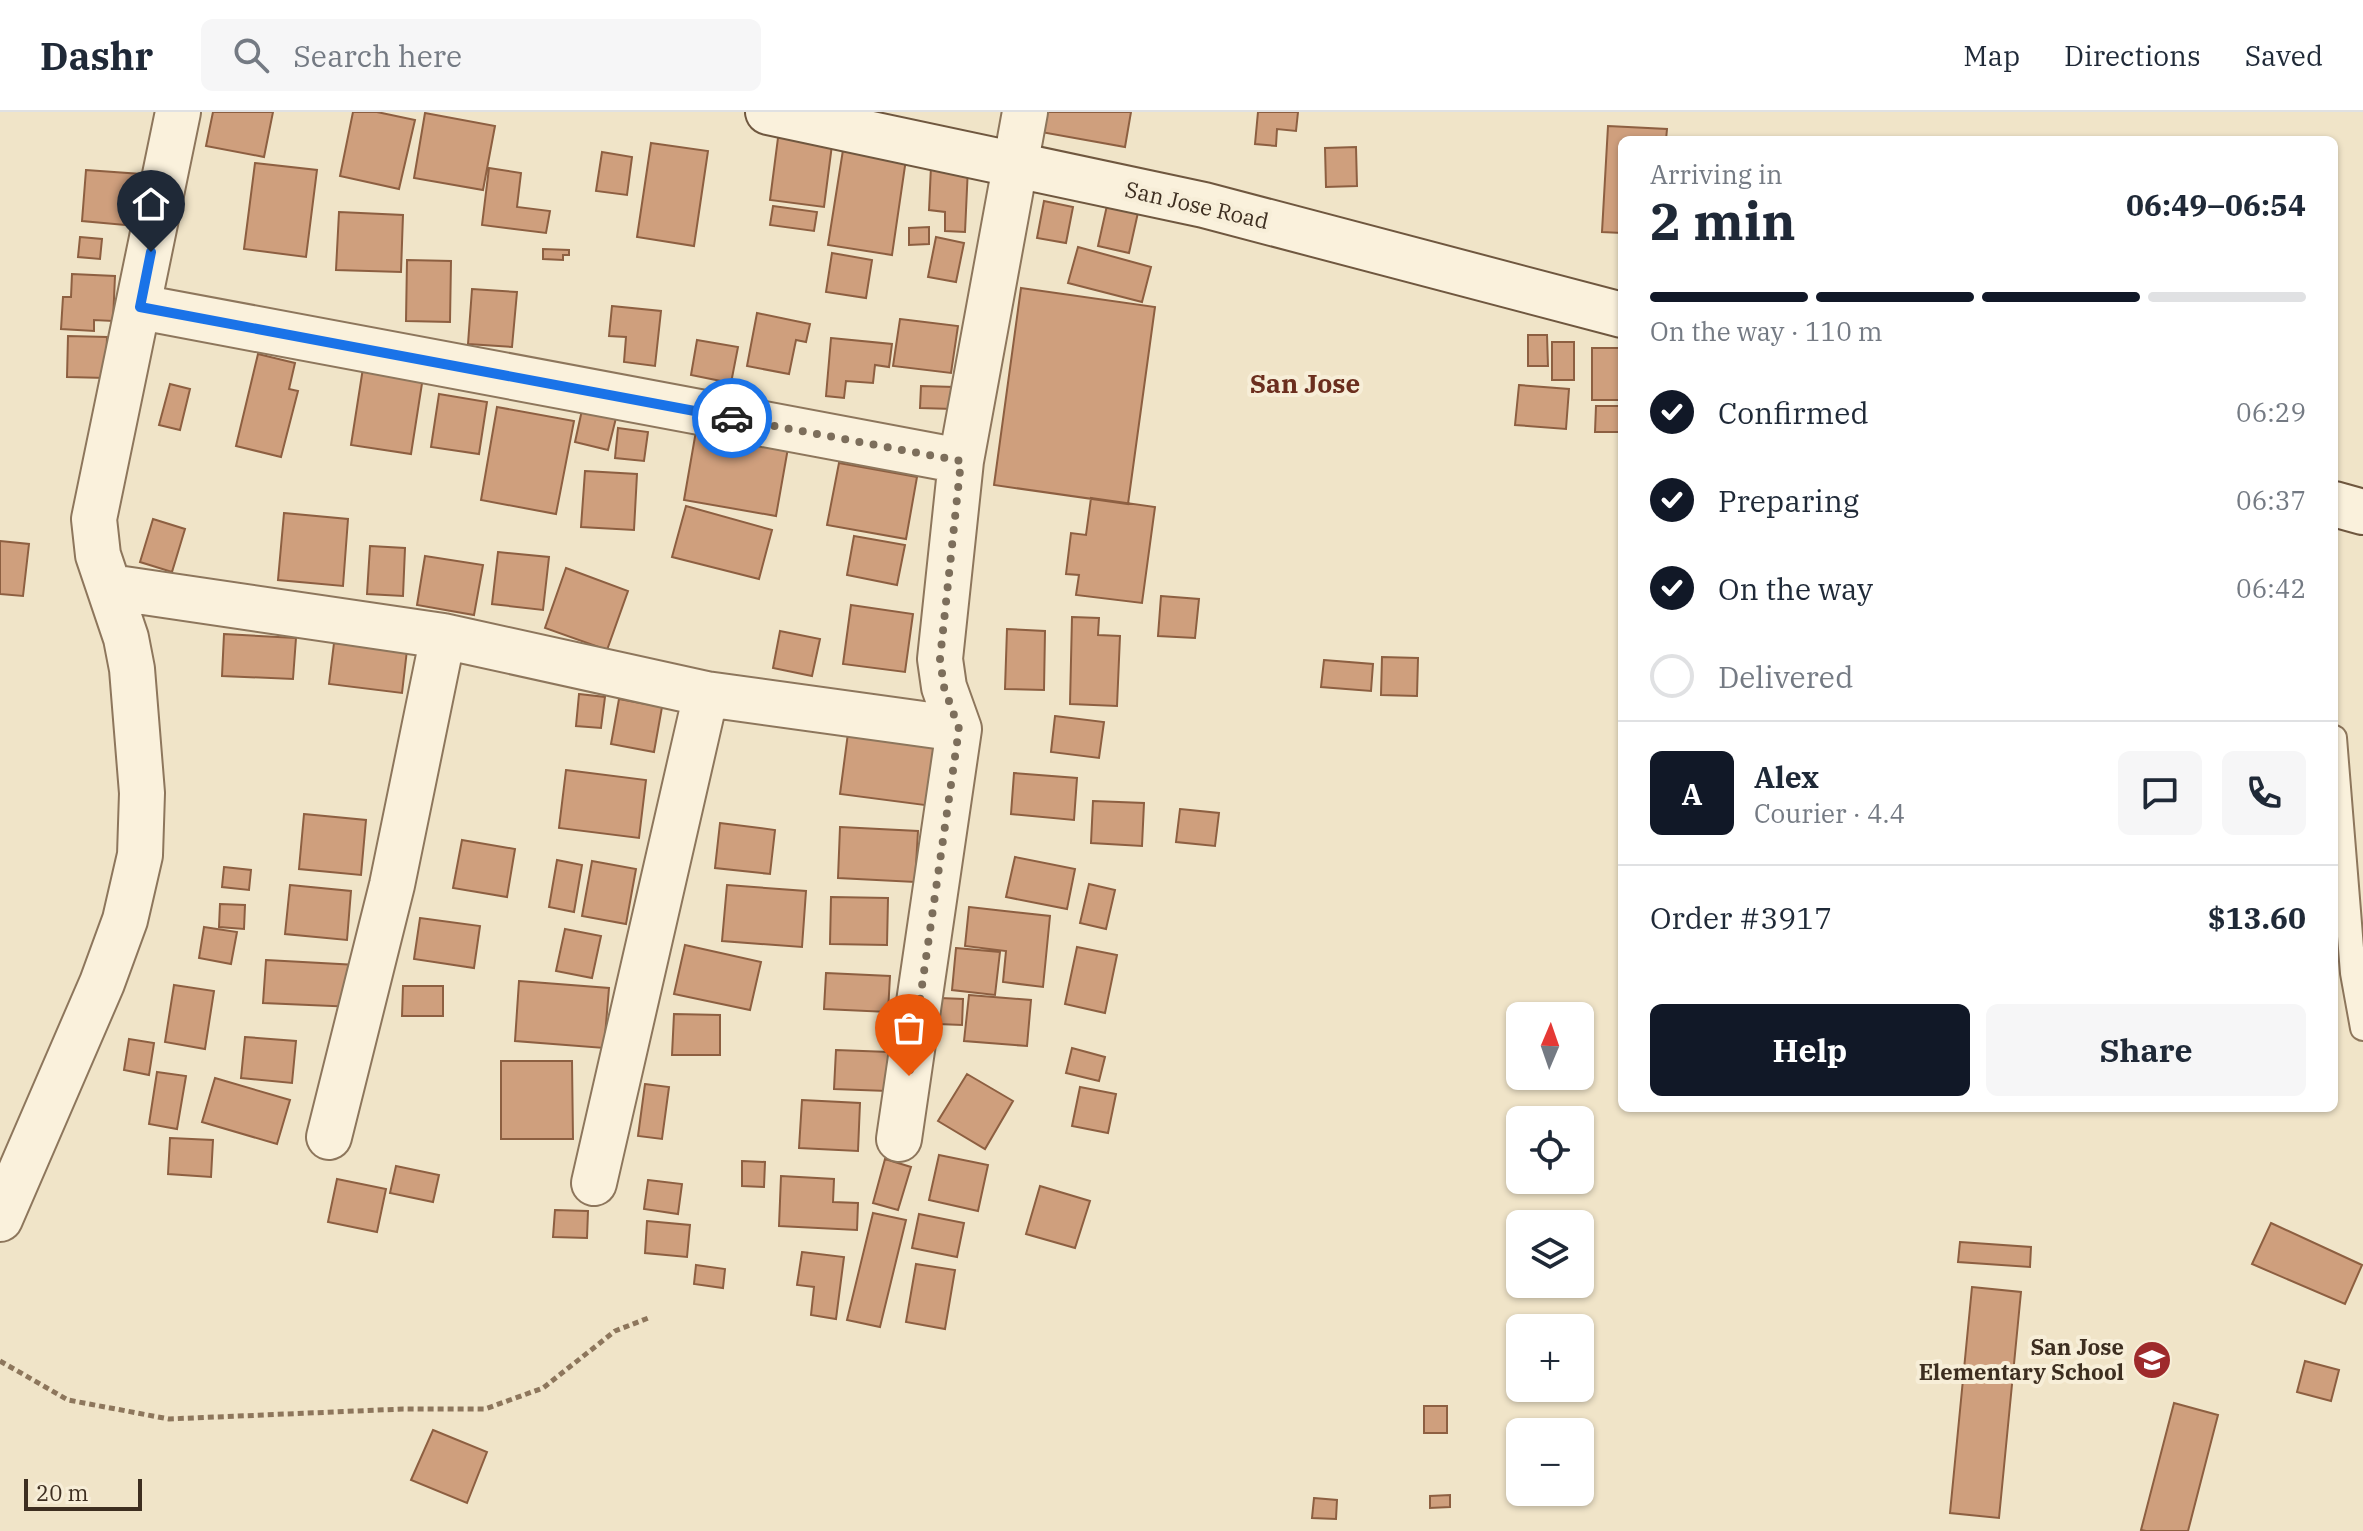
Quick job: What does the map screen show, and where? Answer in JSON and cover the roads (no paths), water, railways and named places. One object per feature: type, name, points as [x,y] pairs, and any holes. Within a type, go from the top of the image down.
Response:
[{"type":"street","points":[[0,1219],[102,983],[125,920],[140,855],[142,793],[132,669],[98,555],[94,519],[178,112]]},
{"type":"street","name":"San Jose Road","points":[[768,112],[1204,205],[1618,314]]},
{"type":"street","points":[[899,1139],[959,729],[944,687],[940,659],[961,461],[1025,112]]},
{"type":"street","points":[[140,307],[961,461]]},
{"type":"street","points":[[2338,505],[2363,512]]},
{"type":"street","points":[[110,587],[443,636],[706,694],[959,729]]},
{"type":"street","points":[[329,1137],[392,885],[443,636]]},
{"type":"street","points":[[594,1183],[706,694]]},
{"type":"lane","points":[[2338,787],[2353,973],[2363,1028]]},
{"type":"place","name":"San Jose Elementary School","points":[[2152,1360]]},
{"type":"district","name":"San Jose","points":[[1305,384]]}]
